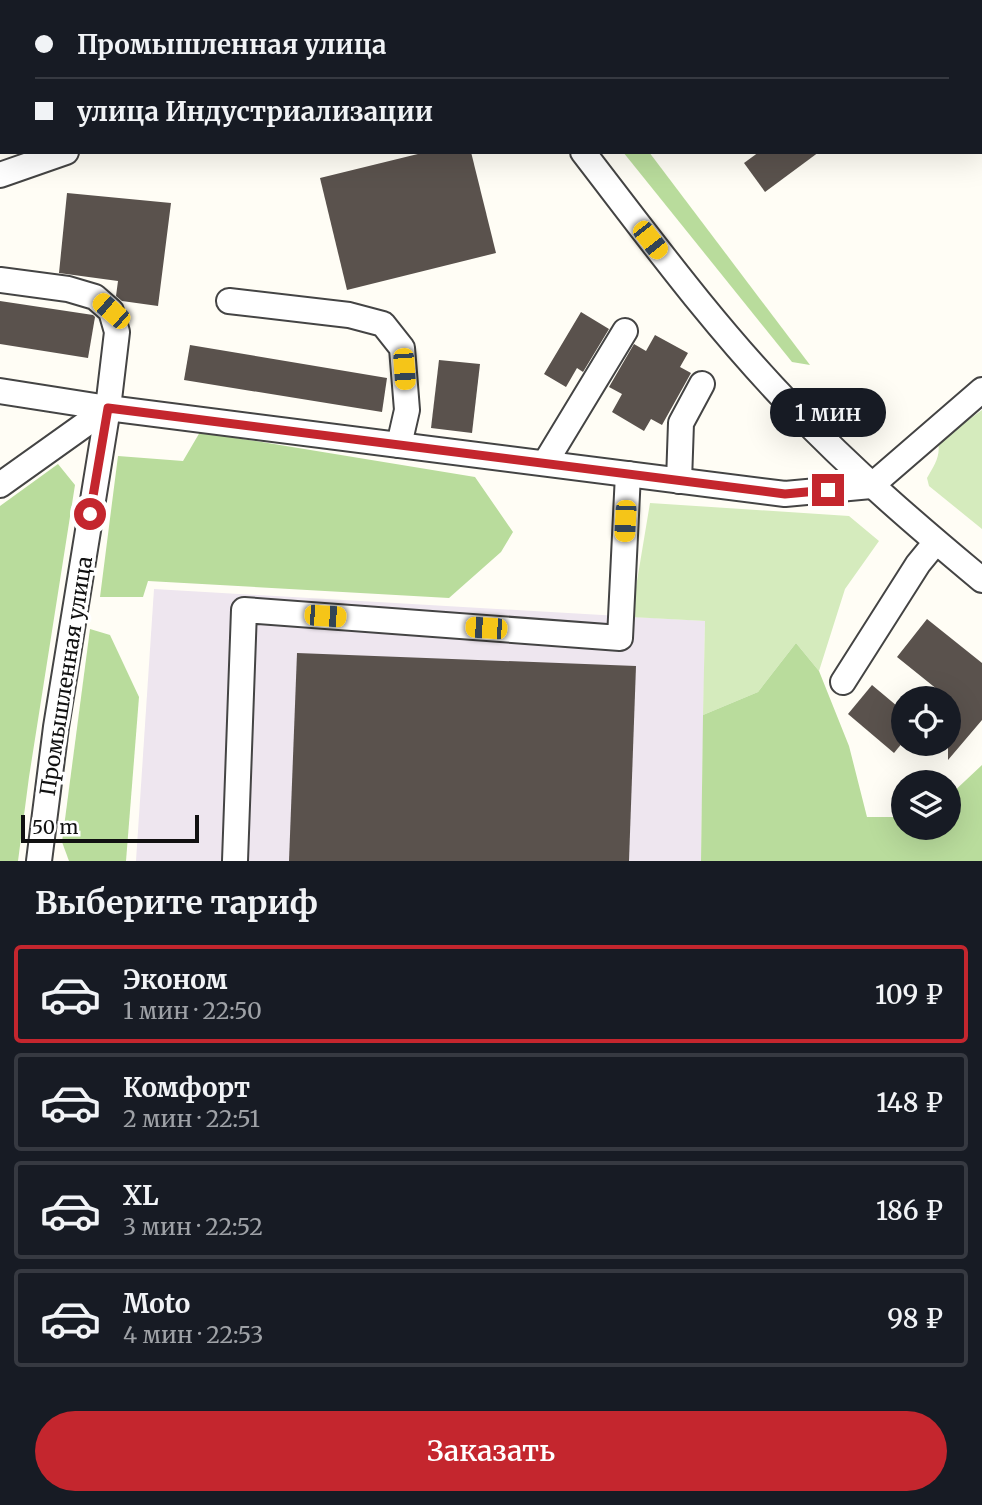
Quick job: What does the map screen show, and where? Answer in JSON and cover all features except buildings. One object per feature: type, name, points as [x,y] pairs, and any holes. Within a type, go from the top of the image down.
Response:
[{"type":"street","points":[[0,175],[60,154]]},
{"type":"street","points":[[585,154],[726,334],[792,407],[871,486],[982,580]]},
{"type":"street","name":"Промышленная улица","points":[[0,280],[68,289],[95,297],[111,311],[117,332],[108,408],[56,727],[39,861]]},
{"type":"street","points":[[229,301],[349,315],[383,324],[402,348],[407,411],[399,445]]},
{"type":"street","points":[[545,463],[625,331]]},
{"type":"street","points":[[679,481],[681,424],[702,384]]},
{"type":"street","points":[[0,391],[108,408],[785,494],[871,486],[982,390]]},
{"type":"street","points":[[0,485],[108,408]]},
{"type":"street","points":[[234,861],[244,610],[620,638],[628,474]]},
{"type":"street","points":[[843,682],[918,564],[936,542]]},
{"type":"shaded area","points":[[154,589],[705,621],[701,861],[136,861]]},
{"type":"green space","points":[[625,154],[651,154],[810,365],[792,362]]},
{"type":"green space","points":[[982,410],[982,529],[929,486],[927,478],[938,456],[938,442]]},
{"type":"green space","points":[[200,432],[475,477],[513,532],[501,552],[449,598],[148,581],[143,597],[100,597],[118,456],[183,461]]},
{"type":"green space","points":[[58,464],[75,485],[18,861],[0,861],[0,506]]},
{"type":"green space","points":[[650,503],[849,516],[879,541],[845,589],[819,671],[796,643],[758,692],[703,715],[705,621],[631,617]]},
{"type":"green space","points":[[90,629],[110,635],[139,697],[126,861],[69,861],[62,842]]},
{"type":"green space","points":[[796,643],[819,671],[849,746],[867,817],[891,817],[891,840],[961,840],[961,785],[982,765],[982,861],[701,861],[703,715],[758,692]]},
{"type":"route","points":[[90,514],[108,408],[785,494],[828,490]]}]
